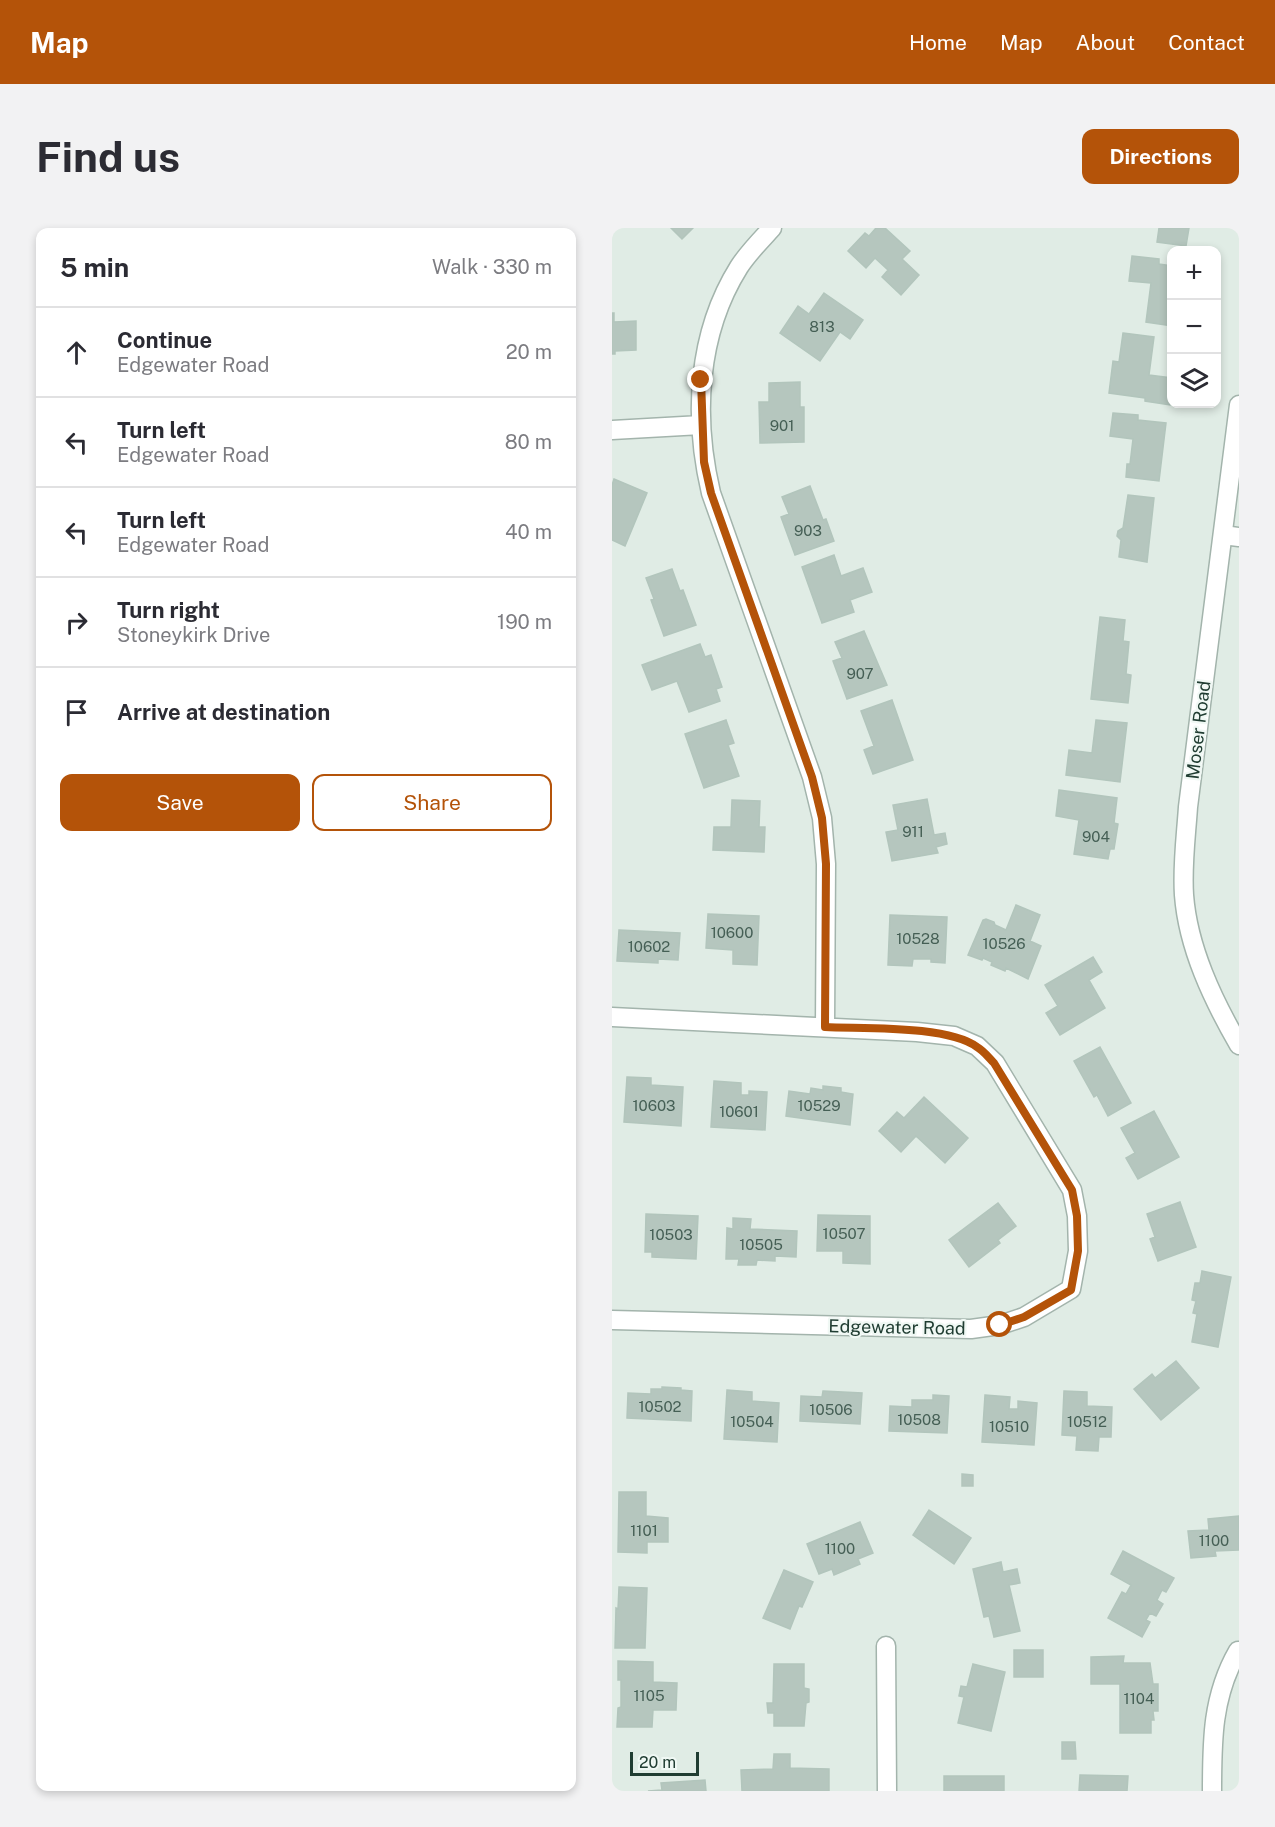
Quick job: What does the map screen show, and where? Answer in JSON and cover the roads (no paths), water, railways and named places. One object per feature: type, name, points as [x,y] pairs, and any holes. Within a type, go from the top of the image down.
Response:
[{"type":"street","points":[[772,228],[740,266],[720,304],[704,359],[701,380],[701,426],[704,462],[711,493],[812,777],[822,818],[826,864],[825,1027]]},
{"type":"street","name":"Moser Road","points":[[1239,405],[1231,536],[1188,807],[1183,862],[1185,897],[1191,933],[1212,994],[1239,1046]]},
{"type":"street","points":[[612,430],[701,426]]},
{"type":"street","name":"Edgewater Road","points":[[612,1017],[917,1032],[954,1036],[977,1046],[994,1063],[1072,1190],[1077,1216],[1078,1251],[1071,1290],[1024,1317],[1000,1325],[971,1329],[612,1320]]},
{"type":"street","points":[[886,1646],[887,1791]]},
{"type":"street","points":[[1212,1791],[1214,1720],[1228,1673],[1238,1651]]}]
